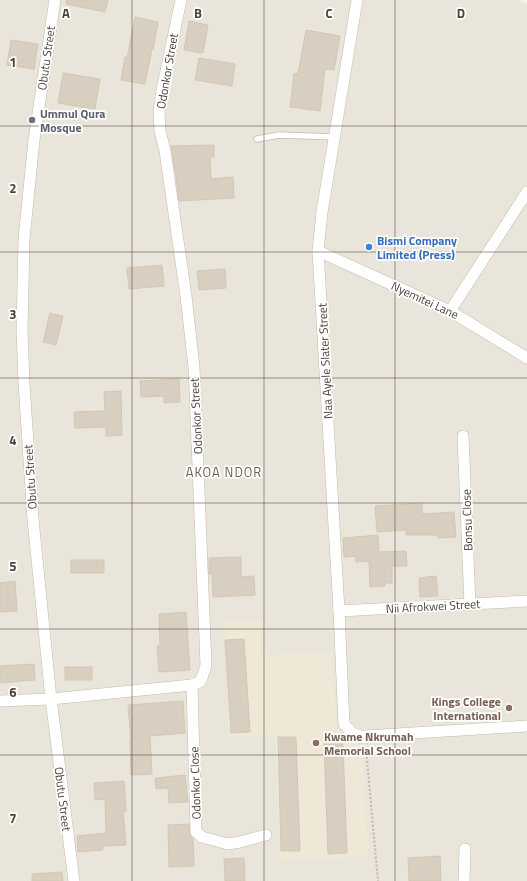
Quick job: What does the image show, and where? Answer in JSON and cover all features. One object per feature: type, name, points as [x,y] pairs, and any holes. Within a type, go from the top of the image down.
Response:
[{"type":"street","name":"Obutu Street","points":[[55,0],[33,147],[24,239],[22,331],[32,519],[51,699],[74,881]]},
{"type":"street","name":"Odonkor Street","points":[[181,0],[159,111],[160,132],[165,151],[186,296],[194,367],[206,665],[200,682],[192,685]]},
{"type":"street","name":"Naa Ayele Slater Street","points":[[357,0],[322,212],[318,252],[340,611],[344,724],[352,733],[365,738]]},
{"type":"street","points":[[450,311],[527,192]]},
{"type":"street","name":"Nyemitei Lane","points":[[318,252],[450,311],[527,358]]},
{"type":"street","name":"Bonsu Close","points":[[463,436],[470,604]]},
{"type":"street","name":"Nii Afrokwei Street","points":[[340,611],[527,602]]},
{"type":"street","points":[[0,702],[51,699],[192,685]]},
{"type":"street","name":"Odonkor Close","points":[[192,685],[196,832],[202,837],[228,844],[266,835]]},
{"type":"street","points":[[365,738],[365,736],[527,726]]},
{"type":"street","points":[[464,881],[465,849]]},
{"type":"lane","points":[[257,139],[279,135],[335,137]]},
{"type":"path","points":[[365,738],[378,881]]},
{"type":"shaded area","points":[[0,0],[520,0],[527,4],[527,881],[0,881]]},
{"type":"shaded area","name":"Kwame Nkrumah Memorial School","points":[[225,621],[261,621],[261,655],[332,653],[336,723],[362,748],[368,857],[280,859],[275,735],[228,737]]},
{"type":"building","points":[[67,0],[108,0],[105,12],[66,4]]},
{"type":"building","points":[[135,17],[158,22],[145,84],[121,80]]},
{"type":"building","points":[[189,21],[208,25],[203,53],[184,50]]},
{"type":"building","points":[[306,30],[340,36],[334,70],[325,69],[320,111],[290,107],[294,73],[298,74]]},
{"type":"building","points":[[11,40],[38,44],[34,69],[7,65]]},
{"type":"building","points":[[199,58],[235,64],[232,86],[195,80]]},
{"type":"building","points":[[63,73],[100,79],[95,109],[58,103]]},
{"type":"building","points":[[214,145],[214,157],[210,157],[211,179],[233,177],[234,198],[179,201],[171,146]]},
{"type":"building","points":[[162,265],[164,286],[129,289],[127,268]]},
{"type":"building","points":[[225,269],[226,288],[199,290],[197,271]]},
{"type":"building","points":[[50,313],[63,316],[56,345],[43,342]]},
{"type":"building","points":[[179,379],[180,402],[164,403],[164,396],[141,397],[140,381]]},
{"type":"building","points":[[121,391],[122,435],[106,436],[106,427],[75,428],[74,412],[105,411],[104,392]]},
{"type":"building","points":[[422,504],[422,514],[454,512],[456,537],[438,538],[438,535],[406,535],[406,530],[377,532],[375,506]]},
{"type":"building","points":[[378,535],[379,552],[406,551],[407,566],[392,566],[392,583],[385,583],[385,586],[370,587],[369,561],[356,562],[356,556],[344,557],[343,538]]},
{"type":"building","points":[[241,557],[241,577],[254,576],[255,595],[213,597],[212,574],[209,574],[209,558]]},
{"type":"building","points":[[71,560],[104,560],[104,573],[71,573]]},
{"type":"building","points":[[436,576],[438,596],[420,597],[419,578]]},
{"type":"building","points":[[15,581],[17,611],[0,612],[0,583]]},
{"type":"building","points":[[186,612],[190,670],[159,672],[157,646],[160,646],[159,614]]},
{"type":"building","points":[[244,639],[250,732],[231,733],[225,640]]},
{"type":"building","points":[[34,664],[35,680],[0,683],[0,666]]},
{"type":"building","points":[[65,667],[92,667],[92,680],[65,680]]},
{"type":"building","points":[[183,701],[185,733],[150,736],[152,774],[131,775],[131,741],[128,705]]},
{"type":"building","points":[[278,737],[296,737],[300,851],[281,851]]},
{"type":"building","points":[[324,744],[343,744],[347,853],[328,854]]},
{"type":"building","points":[[185,775],[188,802],[169,803],[168,788],[156,789],[155,778]]},
{"type":"building","points":[[124,781],[126,811],[123,811],[126,845],[102,846],[103,850],[78,852],[77,836],[106,833],[105,799],[95,800],[94,783]]},
{"type":"building","points":[[189,824],[190,835],[193,839],[194,866],[169,867],[168,825]]},
{"type":"building","points":[[440,856],[441,881],[409,881],[408,858]]},
{"type":"building","points":[[244,858],[245,881],[225,881],[224,859]]},
{"type":"building","points":[[62,872],[63,881],[32,881],[32,874]]},
{"type":"place","name":"Ummul Qura Mosque","points":[[32,120]]},
{"type":"place","name":"Bismi Company Limited (Press)","points":[[369,247]]},
{"type":"place","name":"Kings College International","points":[[509,708]]},
{"type":"place","name":"Kwame Nkrumah Memorial School","points":[[316,743]]},
{"type":"district","name":"AKOA NDOR","points":[[224,472]]}]
